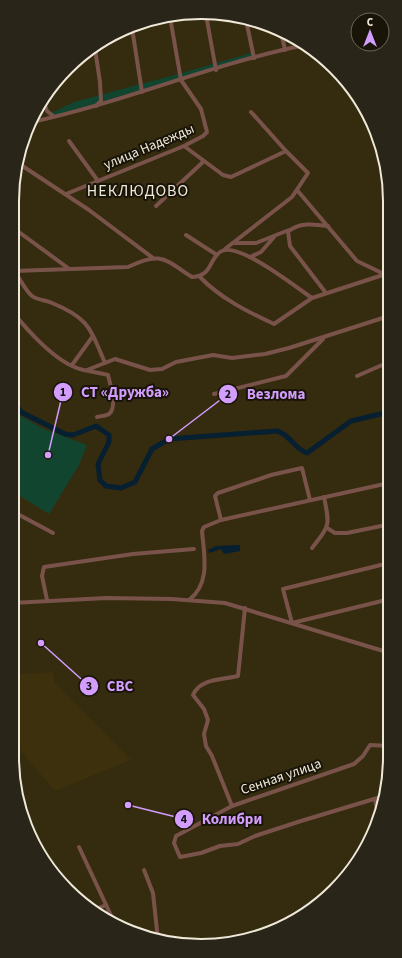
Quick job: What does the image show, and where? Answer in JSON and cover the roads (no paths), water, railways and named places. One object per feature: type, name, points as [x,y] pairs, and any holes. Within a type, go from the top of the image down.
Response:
[{"type":"street","points":[[207,19],[216,70]]},
{"type":"street","points":[[171,22],[181,80]]},
{"type":"street","points":[[247,25],[254,58]]},
{"type":"street","points":[[133,32],[142,92]]},
{"type":"street","points":[[282,38],[284,50]]},
{"type":"street","points":[[38,120],[94,107],[254,58],[297,47]]},
{"type":"street","points":[[94,107],[101,101],[96,53]]},
{"type":"street","name":"улица Надежды","points":[[66,194],[184,146],[203,136],[207,132],[201,109],[181,80]]},
{"type":"street","points":[[45,107],[47,111],[53,116]]},
{"type":"street","points":[[19,270],[128,267],[144,259],[153,258],[168,260],[192,277],[200,276],[208,271],[217,256],[223,250],[292,197],[308,172],[286,151],[251,112]]},
{"type":"street","points":[[69,141],[98,181]]},
{"type":"street","points":[[184,146],[223,175],[231,177],[286,151]]},
{"type":"street","points":[[156,206],[204,161]]},
{"type":"street","points":[[22,166],[66,194],[153,258]]},
{"type":"street","points":[[297,190],[357,261],[383,272]]},
{"type":"street","points":[[232,243],[256,243],[292,228],[306,224],[328,226]]},
{"type":"street","points":[[290,230],[288,232],[290,246],[326,293]]},
{"type":"street","points":[[19,232],[68,268]]},
{"type":"street","points":[[186,235],[217,256]]},
{"type":"street","points":[[250,257],[261,252],[275,236]]},
{"type":"street","points":[[223,250],[233,250],[250,257],[312,298]]},
{"type":"street","points":[[200,276],[213,288],[247,312],[274,324],[312,298],[383,275]]},
{"type":"street","points":[[19,280],[33,297],[51,302],[79,316],[87,324],[103,364],[100,373]]},
{"type":"street","points":[[87,370],[114,359],[150,370],[162,369],[176,362],[213,355],[232,358],[265,354],[289,348],[383,318]]},
{"type":"street","points":[[19,319],[38,340],[72,365],[87,370],[108,374],[113,398],[111,411],[108,415],[97,417]]},
{"type":"street","points":[[72,365],[93,336]]},
{"type":"street","points":[[214,394],[286,376],[325,337]]},
{"type":"street","points":[[357,376],[371,368],[383,364]]},
{"type":"street","points":[[221,520],[216,498],[218,493],[302,468],[310,500]]},
{"type":"street","points":[[188,600],[197,592],[203,581],[204,564],[202,529],[204,527],[221,520],[383,484]]},
{"type":"street","points":[[312,548],[327,528],[329,519],[324,497]]},
{"type":"street","points":[[19,515],[54,534]]},
{"type":"street","points":[[327,528],[335,533],[347,533],[383,526]]},
{"type":"street","points":[[47,600],[42,576],[44,566],[133,554],[194,549]]},
{"type":"street","points":[[383,564],[283,589],[292,623],[383,601]]},
{"type":"street","points":[[19,602],[101,598],[188,600],[225,603],[383,651]]},
{"type":"street","points":[[232,806],[215,762],[206,746],[204,734],[208,720],[204,709],[193,695],[195,690],[210,680],[238,676],[245,608]]},
{"type":"street","name":"Сенная улица","points":[[375,799],[255,836],[238,844],[220,846],[201,853],[180,857],[174,843],[176,836],[232,806],[354,764],[363,756],[370,745],[383,746]]},
{"type":"street","points":[[376,806],[375,799],[379,798]]},
{"type":"street","points":[[79,847],[111,915]]},
{"type":"street","points":[[144,870],[152,893],[157,934]]},
{"type":"street","points":[[100,908],[106,905]]},
{"type":"water","points":[[240,545],[240,551],[224,554],[221,549],[209,553],[208,550],[216,546]]},
{"type":"waterway","points":[[19,409],[21,412],[65,434],[73,435],[96,426],[109,435],[109,442],[98,464],[100,480],[106,486],[121,488],[135,482],[152,449],[169,439],[277,431],[286,435],[298,448],[307,453],[351,421],[383,413]]},
{"type":"place","name":"Везлома","points":[[169,439]]},
{"type":"place","name":"СТ «Дружба»","points":[[48,455]]},
{"type":"place","name":"СВС","points":[[41,643]]},
{"type":"place","name":"Колибри","points":[[128,805]]},
{"type":"district","name":"НЕКЛЮДОВО","points":[[138,191]]}]
